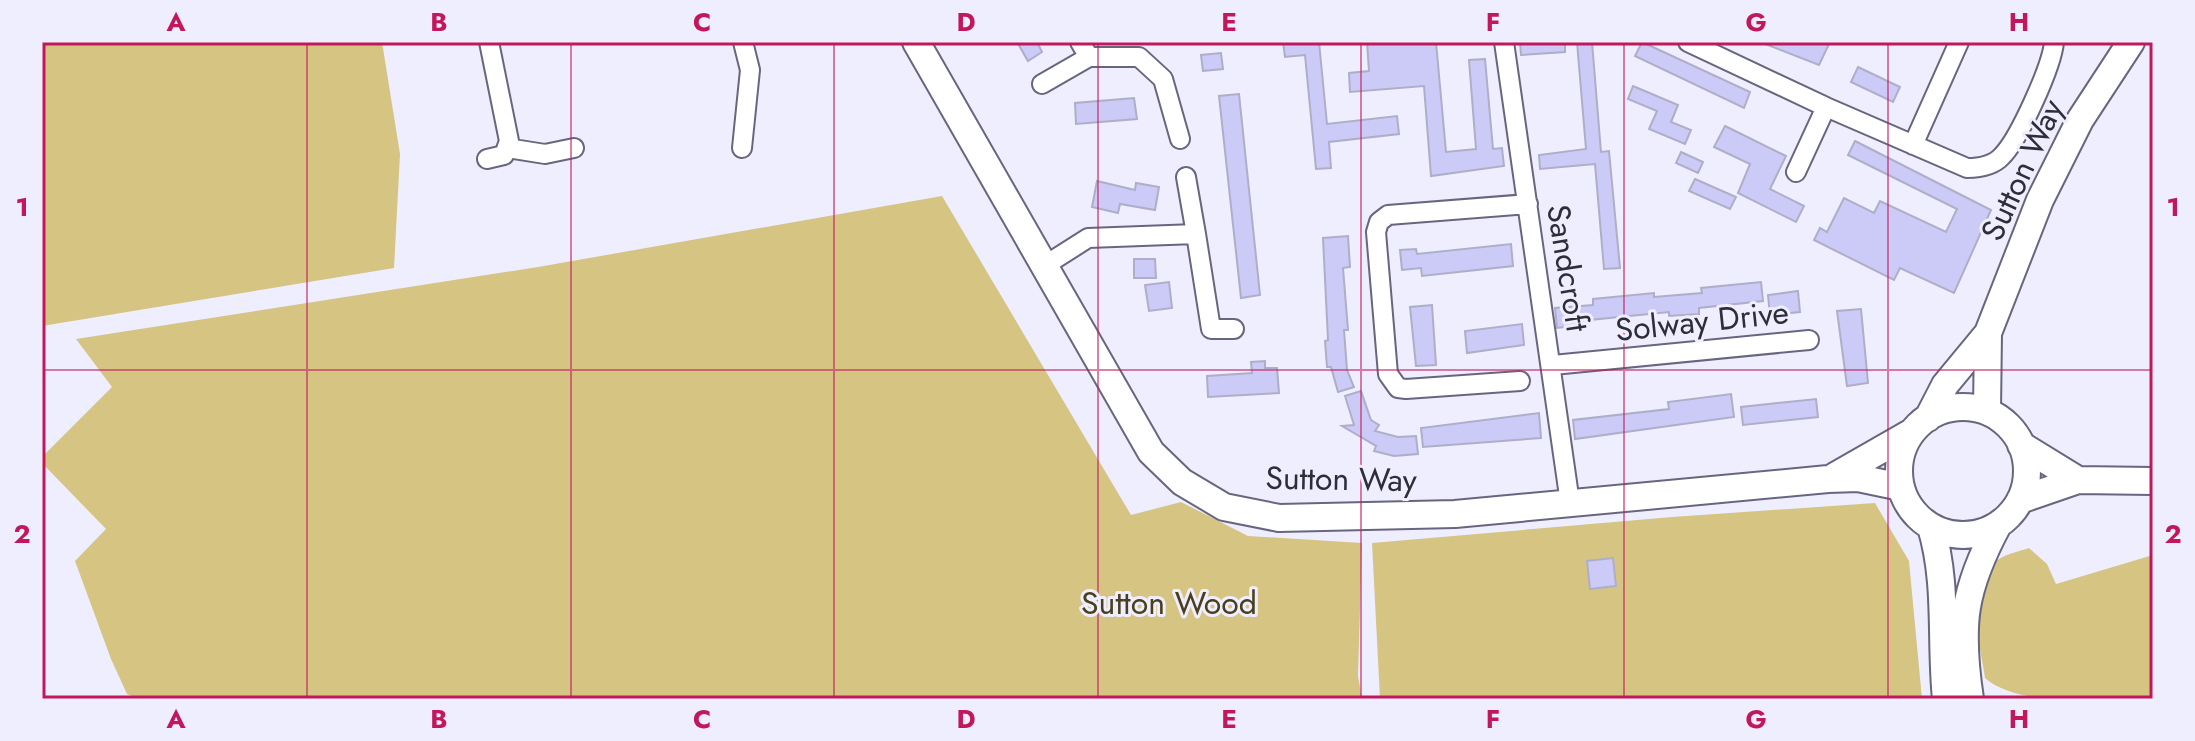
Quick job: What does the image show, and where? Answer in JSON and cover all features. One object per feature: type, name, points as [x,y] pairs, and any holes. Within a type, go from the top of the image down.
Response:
[{"type":"street","points":[[487,159],[504,155],[509,141],[489,42]]},
{"type":"street","points":[[743,42],[750,70],[743,140],[765,135]]},
{"type":"street","name":"Sutton Way","points":[[916,42],[1151,452],[1182,482],[1224,507],[1279,518],[1455,514],[1828,479],[1858,478],[1901,487]]},
{"type":"street","name":"Sandcroft","points":[[1504,42],[1553,365],[1570,503]]},
{"type":"street","points":[[1688,42],[1826,107],[1967,168],[1991,165],[2002,157],[2030,104],[2054,42]]},
{"type":"street","points":[[1913,145],[1959,42]]},
{"type":"street","name":"Sutton Way","points":[[1828,479],[1920,425],[1945,385],[1988,333],[2040,200],[2080,120],[2131,42]]},
{"type":"street","points":[[1042,84],[1084,50],[1139,57],[1163,79],[1180,139]]},
{"type":"street","points":[[1796,172],[1826,107]]},
{"type":"street","points":[[507,148],[545,154],[574,148]]},
{"type":"street","points":[[1186,177],[1211,329],[1234,329]]},
{"type":"street","points":[[1520,381],[1406,389],[1392,383],[1388,374],[1376,232],[1379,222],[1388,215],[1528,204]]},
{"type":"street","points":[[1044,266],[1088,238],[1196,234]]},
{"type":"street","name":"Sutton Way","points":[[1987,411],[1988,333]]},
{"type":"street","name":"Solway Drive","points":[[1553,365],[1809,340]]},
{"type":"street","points":[[1998,525],[1966,535],[1931,527],[1912,510],[1901,487],[1901,455],[1920,425],[1960,407],[1987,411],[2004,422],[2021,445],[2068,483]]},
{"type":"street","points":[[1970,699],[1965,606],[1970,582],[1998,525],[2020,500],[2027,476],[2021,445]]},
{"type":"street","points":[[2020,500],[2068,483],[2153,481]]},
{"type":"street","points":[[1931,527],[1942,574],[1941,643],[1946,699]]},
{"type":"green space","points":[[42,42],[382,42],[400,154],[394,268],[42,326]]},
{"type":"green space","name":"Sutton Wood","points":[[942,196],[1131,515],[1181,502],[1248,536],[1362,543],[1358,676],[1362,699],[139,699],[127,694],[75,561],[106,529],[42,463],[42,457],[112,387],[76,339],[538,267]]},
{"type":"green space","points":[[1875,503],[1909,561],[1922,699],[1380,699],[1372,543]]},
{"type":"green space","points":[[2029,548],[2047,564],[2056,584],[2153,555],[2153,699],[2089,701],[2042,698],[2001,688],[1985,678],[1976,614],[1980,583],[1999,559]]},
{"type":"building","points":[[1017,42],[1037,42],[1042,52],[1028,61]]},
{"type":"building","points":[[1283,42],[1319,42],[1327,124],[1397,116],[1399,134],[1329,142],[1331,168],[1316,169],[1305,55],[1285,57]]},
{"type":"building","points":[[1367,42],[1436,42],[1446,152],[1476,149],[1469,60],[1485,59],[1493,149],[1502,148],[1504,166],[1431,176],[1424,86],[1350,92],[1349,73],[1369,71]]},
{"type":"building","points":[[1520,42],[1565,42],[1565,52],[1521,55]]},
{"type":"building","points":[[1577,42],[1592,42],[1601,152],[1609,151],[1620,268],[1604,269],[1595,164],[1540,169],[1539,155],[1586,149]]},
{"type":"building","points":[[1642,42],[1750,92],[1744,108],[1635,56]]},
{"type":"building","points":[[1760,42],[1830,42],[1819,65]]},
{"type":"building","points":[[1221,53],[1223,69],[1203,71],[1201,55]]},
{"type":"building","points":[[1858,67],[1900,87],[1893,102],[1851,82]]},
{"type":"building","points":[[1633,86],[1678,105],[1671,122],[1691,130],[1685,144],[1649,129],[1657,111],[1628,99]]},
{"type":"building","points":[[1239,94],[1260,295],[1241,298],[1219,96]]},
{"type":"building","points":[[1134,98],[1137,119],[1076,124],[1075,103]]},
{"type":"building","points":[[1725,126],[1786,156],[1770,189],[1804,206],[1796,222],[1738,193],[1750,164],[1714,147]]},
{"type":"building","points":[[1855,141],[1991,210],[1954,293],[1900,268],[1894,280],[1814,240],[1820,228],[1827,232],[1844,198],[1874,213],[1880,201],[1946,232],[1957,209],[1848,155]]},
{"type":"building","points":[[1681,152],[1703,162],[1698,173],[1676,163]]},
{"type":"building","points":[[1695,179],[1736,197],[1730,209],[1689,191]]},
{"type":"building","points":[[1097,181],[1135,190],[1136,183],[1159,187],[1155,210],[1120,204],[1118,213],[1092,207]]},
{"type":"building","points":[[1348,236],[1350,267],[1343,268],[1348,330],[1344,330],[1347,370],[1354,387],[1338,392],[1331,367],[1327,367],[1323,238]]},
{"type":"building","points":[[1511,244],[1513,266],[1422,276],[1421,268],[1402,270],[1400,250],[1416,249],[1417,254]]},
{"type":"building","points":[[1134,259],[1155,259],[1156,278],[1134,278]]},
{"type":"building","points":[[1169,282],[1172,308],[1149,311],[1145,285]]},
{"type":"building","points":[[1761,282],[1763,301],[1699,308],[1699,314],[1669,316],[1669,312],[1590,320],[1590,324],[1557,328],[1555,308],[1593,305],[1593,299],[1654,293],[1654,297],[1702,293],[1701,288]]},
{"type":"building","points":[[1798,291],[1800,312],[1770,315],[1768,295]]},
{"type":"building","points":[[1432,305],[1436,365],[1416,366],[1410,307]]},
{"type":"building","points":[[1861,309],[1868,383],[1847,386],[1837,311]]},
{"type":"building","points":[[1522,324],[1524,345],[1467,353],[1465,331]]},
{"type":"building","points":[[1265,361],[1265,368],[1277,368],[1279,393],[1208,397],[1207,376],[1252,373],[1251,362]]},
{"type":"building","points":[[1361,391],[1371,420],[1379,425],[1375,431],[1398,437],[1416,436],[1418,454],[1394,456],[1374,451],[1376,446],[1342,426],[1354,425],[1345,396]]},
{"type":"building","points":[[1731,394],[1734,417],[1575,439],[1573,420],[1669,409],[1668,402]]},
{"type":"building","points":[[1816,399],[1818,417],[1743,425],[1741,407]]},
{"type":"building","points":[[1539,413],[1541,438],[1423,447],[1421,428]]},
{"type":"building","points":[[1613,558],[1616,586],[1590,589],[1587,561]]}]
